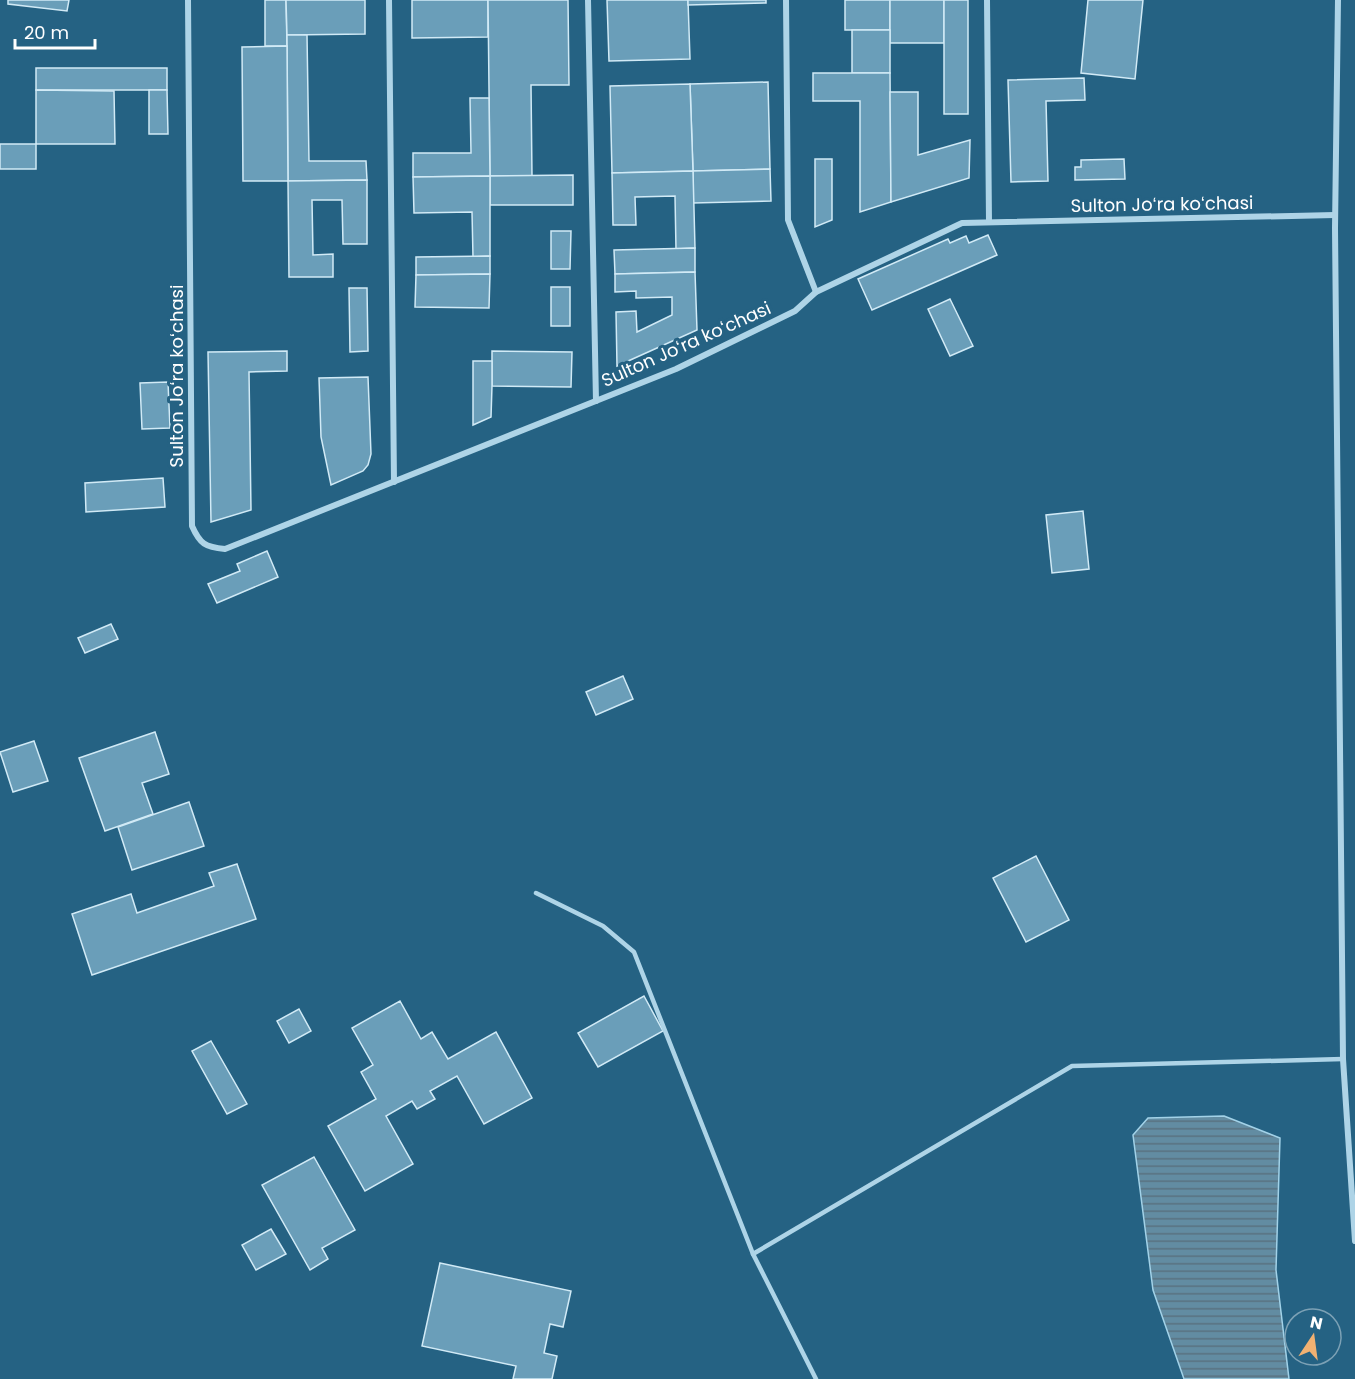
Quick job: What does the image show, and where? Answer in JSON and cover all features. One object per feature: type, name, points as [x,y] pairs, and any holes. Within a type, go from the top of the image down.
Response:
[{"type":"street","name":"Sulton Joʻra koʻchasi","points":[[188,0],[192,526],[198,540],[211,548],[225,549],[676,369],[795,311],[816,291],[962,223],[1335,215]]},
{"type":"street","points":[[389,0],[393,482]]},
{"type":"street","name":"Sulton Joʻra koʻchasi","points":[[588,0],[596,401]]},
{"type":"street","points":[[786,0],[788,220],[816,291]]},
{"type":"street","points":[[987,0],[989,222]]},
{"type":"street","points":[[1338,0],[1335,215],[1343,1059],[1355,1241]]},
{"type":"lane","points":[[536,893],[603,926],[634,952],[753,1254],[816,1379]]},
{"type":"lane","points":[[753,1254],[1072,1066],[1343,1059]]},
{"type":"water","points":[[1224,1116],[1280,1138],[1276,1270],[1283,1329],[1283,1367],[1288,1367],[1289,1379],[1184,1379],[1153,1290],[1133,1135],[1148,1118]]},
{"type":"building","points":[[8,0],[69,0],[67,11],[8,4]]},
{"type":"building","points":[[265,0],[286,0],[287,46],[265,46]]},
{"type":"building","points":[[286,0],[365,0],[365,34],[287,35]]},
{"type":"building","points":[[412,0],[488,0],[488,37],[412,38]]},
{"type":"building","points":[[488,0],[568,0],[569,85],[531,85],[532,176],[490,176]]},
{"type":"building","points":[[607,0],[688,0],[690,59],[609,61]]},
{"type":"building","points":[[688,0],[766,0],[766,3],[688,5]]},
{"type":"building","points":[[845,0],[890,0],[890,30],[845,30]]},
{"type":"building","points":[[890,0],[944,0],[944,43],[890,43]]},
{"type":"building","points":[[944,0],[968,0],[968,114],[944,114]]},
{"type":"building","points":[[1088,0],[1143,0],[1135,79],[1081,73]]},
{"type":"building","points":[[852,30],[890,30],[890,73],[852,73]]},
{"type":"building","points":[[287,35],[307,35],[309,161],[366,161],[367,180],[288,181]]},
{"type":"building","points":[[287,46],[288,181],[243,181],[242,47]]},
{"type":"building","points":[[36,68],[167,68],[167,90],[36,90]]},
{"type":"building","points":[[813,73],[890,73],[891,202],[860,212],[860,101],[813,101]]},
{"type":"building","points":[[1084,78],[1085,100],[1046,101],[1048,181],[1011,182],[1008,80]]},
{"type":"building","points":[[768,82],[770,169],[693,171],[690,84]]},
{"type":"building","points":[[690,84],[693,171],[612,173],[610,86]]},
{"type":"building","points":[[36,90],[114,91],[115,144],[36,144]]},
{"type":"building","points":[[149,90],[167,90],[168,134],[149,134]]},
{"type":"building","points":[[890,92],[918,92],[918,155],[970,140],[969,178],[891,202]]},
{"type":"building","points":[[470,98],[489,98],[490,176],[413,177],[413,153],[471,153]]},
{"type":"building","points":[[0,144],[36,144],[36,169],[0,169]]},
{"type":"building","points":[[815,159],[832,159],[832,220],[815,227]]},
{"type":"building","points":[[1124,159],[1125,179],[1075,180],[1075,167],[1081,167],[1081,160]]},
{"type":"building","points":[[770,169],[771,201],[693,203],[693,171]]},
{"type":"building","points":[[693,171],[695,248],[676,249],[675,196],[635,197],[636,225],[613,225],[612,173]]},
{"type":"building","points":[[573,175],[573,205],[490,205],[490,176]]},
{"type":"building","points":[[490,176],[490,256],[473,257],[472,212],[414,213],[413,177]]},
{"type":"building","points":[[367,180],[367,244],[343,244],[342,200],[312,200],[313,255],[333,254],[333,277],[289,277],[288,181]]},
{"type":"building","points":[[551,231],[571,231],[570,269],[551,269]]},
{"type":"building","points":[[988,235],[997,255],[872,310],[858,279],[948,239],[950,243],[966,236],[969,243]]},
{"type":"building","points":[[695,248],[695,272],[615,274],[614,250]]},
{"type":"building","points":[[490,256],[490,274],[416,275],[416,257]]},
{"type":"building","points":[[695,272],[697,330],[617,366],[616,312],[636,311],[637,332],[672,315],[672,297],[636,298],[636,291],[615,292],[615,274]]},
{"type":"building","points":[[490,274],[489,308],[415,307],[416,275]]},
{"type":"building","points":[[551,287],[570,287],[570,326],[551,326]]},
{"type":"building","points":[[349,288],[367,288],[368,351],[350,352]]},
{"type":"building","points":[[950,299],[973,346],[950,356],[928,309]]},
{"type":"building","points":[[287,351],[287,371],[249,372],[251,510],[211,522],[208,352]]},
{"type":"building","points":[[492,351],[572,352],[571,387],[492,386]]},
{"type":"building","points":[[473,361],[492,361],[492,386],[491,417],[473,425]]},
{"type":"building","points":[[368,377],[371,454],[368,465],[363,471],[331,485],[321,437],[319,378]]},
{"type":"building","points":[[168,382],[170,428],[142,429],[140,383]]},
{"type":"building","points":[[163,478],[165,507],[86,512],[85,483]]},
{"type":"building","points":[[1083,511],[1089,569],[1052,573],[1046,515]]},
{"type":"building","points":[[267,551],[278,577],[217,603],[208,584],[240,571],[237,564]]},
{"type":"building","points":[[111,624],[118,639],[85,653],[78,638]]},
{"type":"building","points":[[623,676],[633,699],[596,715],[586,692]]},
{"type":"building","points":[[155,732],[169,774],[142,783],[153,814],[105,831],[79,758]]},
{"type":"building","points":[[34,741],[48,781],[13,792],[0,752]]},
{"type":"building","points":[[189,802],[204,846],[132,870],[118,827]]},
{"type":"building","points":[[1036,856],[1069,920],[1026,942],[993,878]]},
{"type":"building","points":[[237,864],[256,919],[92,975],[72,914],[131,894],[137,913],[214,886],[209,873]]},
{"type":"building","points":[[644,996],[663,1031],[598,1067],[578,1033]]},
{"type":"building","points":[[400,1001],[421,1039],[432,1032],[448,1059],[496,1032],[532,1098],[484,1124],[457,1076],[430,1091],[435,1099],[417,1109],[412,1101],[386,1116],[413,1164],[365,1191],[328,1126],[376,1099],[361,1072],[373,1065],[352,1028]]},
{"type":"building","points":[[299,1009],[311,1031],[289,1043],[277,1021]]},
{"type":"building","points":[[211,1041],[247,1104],[227,1114],[192,1051]]},
{"type":"building","points":[[314,1157],[355,1230],[322,1248],[328,1259],[310,1270],[262,1185]]},
{"type":"building","points":[[271,1229],[286,1254],[256,1270],[242,1245]]},
{"type":"building","points":[[440,1263],[571,1291],[563,1327],[550,1324],[544,1353],[557,1356],[552,1379],[513,1379],[516,1366],[422,1346]]}]
